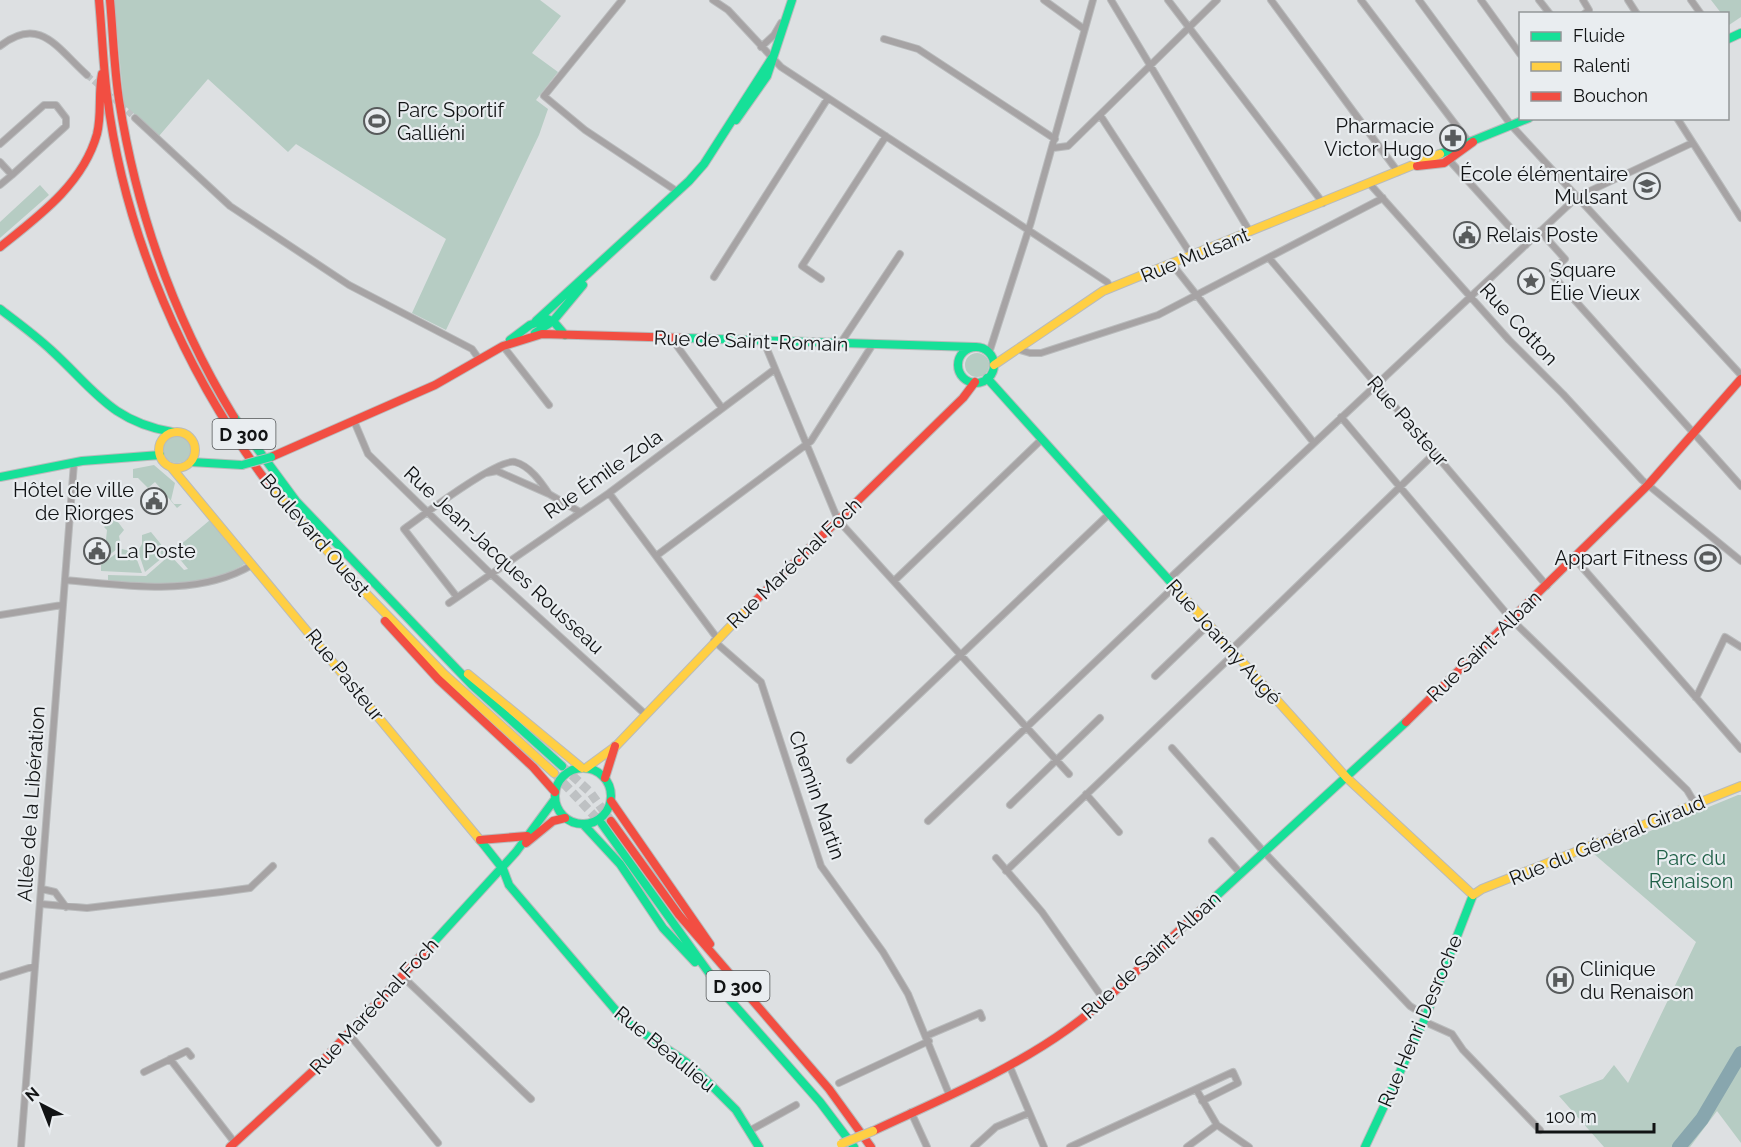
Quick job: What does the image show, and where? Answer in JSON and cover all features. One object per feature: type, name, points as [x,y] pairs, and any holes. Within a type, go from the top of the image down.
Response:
[{"type":"main road","name":"Boulevard Ouest","points":[[99,0],[111,128],[127,194],[151,272],[186,353],[249,458],[288,508],[354,581],[444,674],[554,773]]},
{"type":"main road","name":"Boulevard Ouest","points":[[111,0],[119,100],[132,172],[155,254],[191,342],[242,430],[296,501],[472,685],[562,766]]},
{"type":"main road","points":[[565,335],[546,322],[597,267],[678,192],[704,164],[713,148],[750,102],[767,76],[791,0]]},
{"type":"main road","points":[[0,247],[61,194],[88,159],[97,134],[100,114],[99,84],[104,66]]},
{"type":"main road","points":[[1447,156],[1472,141],[1524,120]]},
{"type":"main road","name":"Rue Mulsant","points":[[994,365],[1073,310],[1111,288],[1369,183],[1447,156]]},
{"type":"main road","points":[[0,309],[59,356],[116,414],[144,426],[188,435],[196,449],[214,463]]},
{"type":"main road","name":"Rue de Saint-Romain","points":[[503,346],[527,337],[546,322]]},
{"type":"main road","name":"Rue de Saint-Romain","points":[[546,322],[565,335],[974,347]]},
{"type":"main road","name":"Rue de Saint-Romain","points":[[189,464],[242,465],[271,457],[435,385],[546,322]]},
{"type":"main road","name":"Rue de Saint-Romain","points":[[937,346],[952,350],[959,359]]},
{"type":"main road","points":[[974,347],[989,353],[994,365],[987,378],[975,382],[966,380],[960,373],[959,359],[964,352],[974,347]]},
{"type":"main road","name":"Rue Saint-Alban","points":[[1347,778],[1575,559],[1648,485],[1741,377]]},
{"type":"main road","name":"Rue Joanny Augé","points":[[987,378],[1347,778],[1473,895]]},
{"type":"main road","name":"Rue Maréchal Foch","points":[[584,768],[616,746],[716,640],[963,398],[975,382]]},
{"type":"main road","points":[[144,426],[160,443],[160,455],[171,467],[189,464]]},
{"type":"main road","points":[[160,443],[172,432]]},
{"type":"main road","points":[[184,484],[196,449]]},
{"type":"main road","points":[[0,477],[74,463],[160,455]]},
{"type":"main road","name":"Rue Pasteur","points":[[171,467],[503,869]]},
{"type":"main road","points":[[354,581],[372,606],[438,679],[527,761],[555,795],[565,818],[583,825],[620,864],[663,928],[722,992]]},
{"type":"main road","points":[[437,649],[584,768],[605,778],[609,786],[611,801],[685,905],[732,979]]},
{"type":"main road","name":"Rue Maréchal Foch","points":[[605,778],[616,746]]},
{"type":"main road","points":[[555,795],[566,775],[584,768]]},
{"type":"main road","name":"Rue de Saint-Alban","points":[[839,1146],[1010,1067],[1069,1029],[1146,965],[1241,873],[1347,778]]},
{"type":"main road","name":"Rue du Général Giraud","points":[[1473,895],[1544,864],[1741,786]]},
{"type":"main road","name":"Rue Maréchal Foch","points":[[232,1145],[280,1105],[503,869],[555,795]]},
{"type":"main road","points":[[583,825],[600,819],[611,801]]},
{"type":"main road","name":"Rue Maréchal Foch","points":[[510,857],[553,820],[565,818]]},
{"type":"main road","name":"D 300","points":[[854,1147],[813,1093],[722,992],[607,822],[732,979],[829,1089],[871,1147]]},
{"type":"main road","points":[[480,840],[527,836]]},
{"type":"main road","name":"Rue Beaulieu","points":[[503,869],[509,885],[624,1020],[686,1062],[736,1110],[759,1147]]},
{"type":"main road","name":"Rue Henri Desroche","points":[[1365,1147],[1424,1019],[1473,895]]},
{"type":"street","points":[[622,0],[544,96],[585,130],[678,192]]},
{"type":"street","points":[[713,0],[728,10],[781,67],[1107,282],[1111,288]]},
{"type":"street","points":[[723,0],[728,10]]},
{"type":"street","points":[[761,47],[779,27],[791,0]]},
{"type":"street","points":[[1044,0],[1084,29]]},
{"type":"street","points":[[989,353],[1053,148],[1093,0]]},
{"type":"street","points":[[1111,0],[1250,232]]},
{"type":"street","points":[[1168,0],[1323,203]]},
{"type":"street","points":[[1053,148],[1068,146],[1217,0]]},
{"type":"street","points":[[1271,0],[1398,172]]},
{"type":"street","points":[[1361,0],[1472,141]]},
{"type":"street","points":[[1419,0],[1511,125],[1741,377]]},
{"type":"street","points":[[1481,0],[1519,51]]},
{"type":"street","points":[[1539,0],[1548,12]]},
{"type":"street","points":[[0,46],[23,32],[37,33],[87,75]]},
{"type":"street","points":[[884,39],[918,49],[1055,139]]},
{"type":"street","points":[[714,277],[828,98]]},
{"type":"street","points":[[0,144],[44,105],[56,105],[66,118],[66,126],[0,185]]},
{"type":"street","points":[[1100,115],[1192,256]]},
{"type":"street","points":[[135,118],[230,206],[349,285],[472,349],[479,359]]},
{"type":"street","points":[[1678,120],[1741,218]]},
{"type":"street","points":[[821,279],[802,266],[886,136]]},
{"type":"street","points":[[928,821],[1341,417],[1577,197],[1692,143]]},
{"type":"street","points":[[1447,156],[1526,245]]},
{"type":"street","points":[[0,162],[12,175]]},
{"type":"street","name":"Rue Cotton","points":[[1369,183],[1470,296],[1648,485],[1741,561]]},
{"type":"street","points":[[1017,349],[1030,353],[1041,353],[1128,327],[1158,315],[1383,198]]},
{"type":"street","points":[[1540,231],[1565,259],[1553,270],[1554,277],[1741,486]]},
{"type":"street","points":[[840,344],[900,254]]},
{"type":"street","name":"Rue Pasteur","points":[[1269,258],[1547,586]]},
{"type":"street","points":[[1172,264],[1314,443]]},
{"type":"street","points":[[672,339],[722,408]]},
{"type":"street","points":[[764,342],[838,519],[1070,774]]},
{"type":"street","points":[[656,556],[807,446],[873,344]]},
{"type":"street","points":[[503,346],[549,405]]},
{"type":"street","name":"Rue Émile Zola","points":[[449,603],[609,493],[775,369]]},
{"type":"street","points":[[1341,417],[1512,620],[1688,790],[1696,805]]},
{"type":"street","name":"Rue Jean-Jacques Rousseau","points":[[354,421],[368,454],[490,573],[645,714]]},
{"type":"street","points":[[894,582],[1041,440]]},
{"type":"street","points":[[1006,871],[1436,453]]},
{"type":"street","points":[[457,597],[404,529],[506,462],[514,462],[530,471],[549,494]]},
{"type":"street","name":"Allée de la Libération","points":[[21,1147],[74,463]]},
{"type":"street","points":[[486,473],[497,471],[549,494],[580,512]]},
{"type":"street","name":"Chemin Martin","points":[[609,493],[716,640],[761,682],[821,866],[883,952],[908,994],[949,1094]]},
{"type":"street","points":[[850,760],[1109,514]]},
{"type":"street","points":[[1575,559],[1741,749]]},
{"type":"street","points":[[65,580],[142,587],[189,586],[234,576],[252,565]]},
{"type":"street","points":[[0,615],[62,604]]},
{"type":"street","points":[[1155,676],[1208,625]]},
{"type":"street","points":[[1696,698],[1725,637],[1741,648]]},
{"type":"street","points":[[1010,804],[1100,718]]},
{"type":"street","points":[[1172,748],[1264,852],[1410,1006],[1424,1019],[1452,1034],[1463,1050],[1540,1130]]},
{"type":"street","points":[[1086,794],[1119,831]]},
{"type":"street","points":[[1212,841],[1241,873]]},
{"type":"street","points":[[996,858],[1042,912],[1104,1000]]},
{"type":"street","points":[[41,904],[66,907],[110,906],[250,888],[273,866]]},
{"type":"street","points":[[42,889],[55,892],[66,907]]},
{"type":"street","points":[[0,977],[35,966]]},
{"type":"street","points":[[402,976],[531,1099]]},
{"type":"street","points":[[839,1083],[980,1013],[982,1018]]},
{"type":"street","points":[[349,1034],[438,1143]]},
{"type":"street","points":[[144,1072],[187,1051],[191,1056]]},
{"type":"street","points":[[170,1059],[232,1145]]},
{"type":"street","points":[[1010,1067],[1044,1147]]},
{"type":"street","points":[[1070,1147],[1233,1072],[1238,1083],[1202,1101]]},
{"type":"street","points":[[1196,1089],[1217,1125],[1249,1147]]},
{"type":"street","points":[[749,1131],[796,1105]]},
{"type":"street","points":[[911,1112],[927,1147]]},
{"type":"street","points":[[974,1147],[996,1127],[1029,1113]]},
{"type":"street","points":[[1187,1147],[1217,1125]]},
{"type":"green space","name":"Parc Sportif Galliéni","points":[[114,0],[540,0],[561,16],[532,53],[558,72],[536,100],[548,109],[539,135],[446,330],[412,313],[446,239],[296,144],[288,152],[208,79],[159,136],[124,105]]},
{"type":"green space","points":[[1711,0],[1741,0],[1741,17],[1729,25],[1729,12],[1720,12]]},
{"type":"green space","points":[[40,185],[49,195],[0,238],[0,222]]},
{"type":"green space","points":[[977,353],[985,357],[989,365],[985,373],[977,377],[969,373],[965,365],[969,357]]},
{"type":"green space","points":[[177,435],[187,439],[191,449],[187,459],[177,463],[167,459],[163,449],[167,439]]},
{"type":"green space","points":[[154,465],[175,483],[171,500],[174,504],[182,504],[177,508],[155,482],[148,488],[138,478],[133,478],[133,469]]},
{"type":"green space","points":[[115,518],[124,530],[119,536],[121,546],[104,559],[107,530],[104,527]]},
{"type":"green space","points":[[210,520],[246,563],[230,572],[197,582],[161,585],[108,583],[108,575],[146,576],[170,555],[184,570],[188,569],[173,551]]},
{"type":"green space","points":[[151,532],[168,553],[145,572],[138,551],[142,544],[142,535]]},
{"type":"green space","points":[[122,549],[134,552],[142,573],[101,571],[101,565]]},
{"type":"green space","name":"Parc du Renaison","points":[[1741,795],[1741,1143],[1717,1111],[1690,1147],[1604,1147],[1559,1096],[1603,1079],[1614,1065],[1628,1083],[1696,942],[1594,854]]},
{"type":"waterway","points":[[1679,1147],[1702,1119],[1741,1053]]},
{"type":"tunnel","points":[[87,75],[135,118]]},
{"type":"tunnel","points":[[562,766],[590,792],[611,821]]},
{"type":"tunnel","points":[[554,773],[602,824]]},
{"type":"traffic: fast","points":[[736,120],[767,76],[792,0]]},
{"type":"traffic: fast","points":[[1729,39],[1741,33]]},
{"type":"traffic: fast","points":[[536,321],[689,181],[704,164],[772,58]]},
{"type":"traffic: fast","points":[[1440,154],[1524,120]]},
{"type":"traffic: fast","points":[[535,333],[553,321],[583,285]]},
{"type":"traffic: fast","points":[[0,309],[45,344],[104,402],[133,420],[172,432]]},
{"type":"traffic: fast","points":[[510,340],[530,325],[547,319],[554,322],[565,335]]},
{"type":"traffic: fast","points":[[685,338],[974,347]]},
{"type":"traffic: fast","points":[[976,347],[989,352],[994,365],[989,378],[976,383],[963,378],[958,365],[963,352],[976,347]]},
{"type":"traffic: fast","points":[[987,378],[1176,588]]},
{"type":"traffic: fast","points":[[234,417],[296,501],[472,685],[562,766]]},
{"type":"traffic: fast","points":[[0,477],[82,461],[160,455]]},
{"type":"traffic: fast","points":[[242,465],[271,457]]},
{"type":"traffic: fast","points":[[191,462],[242,465]]},
{"type":"traffic: fast","points":[[1201,910],[1406,722]]},
{"type":"traffic: fast","points":[[583,768],[594,770],[603,776],[609,785],[611,796],[609,807],[603,816],[594,822],[583,824],[572,822],[563,816],[557,807],[555,796],[557,785],[563,776],[572,770],[583,768]]},
{"type":"traffic: fast","points":[[432,944],[516,852],[555,799]]},
{"type":"traffic: fast","points":[[583,824],[620,864],[663,928],[695,962]]},
{"type":"traffic: fast","points":[[602,824],[722,991],[820,1102],[854,1147]]},
{"type":"traffic: fast","points":[[480,840],[503,869],[509,885],[624,1020],[686,1062],[709,1083],[736,1110],[759,1147]]},
{"type":"traffic: fast","points":[[1365,1147],[1426,1016],[1473,895]]},
{"type":"traffic: slow","points":[[994,365],[1103,291],[1440,154]]},
{"type":"traffic: slow","points":[[177,432],[190,437],[195,450],[190,463],[177,468],[164,463],[159,450],[164,437],[177,432]]},
{"type":"traffic: slow","points":[[171,467],[480,840]]},
{"type":"traffic: slow","points":[[270,486],[354,581],[444,674],[554,773]]},
{"type":"traffic: slow","points":[[1176,588],[1347,778],[1473,895]]},
{"type":"traffic: slow","points":[[586,768],[616,746],[747,609]]},
{"type":"traffic: slow","points":[[468,674],[582,768]]},
{"type":"traffic: slow","points":[[1473,895],[1482,889],[1741,786]]},
{"type":"traffic: slow","points":[[841,1144],[873,1131]]},
{"type":"traffic: jam","points":[[99,0],[106,83],[115,147],[144,251],[163,301],[211,398],[270,486]]},
{"type":"traffic: jam","points":[[110,0],[119,100],[147,225],[176,304],[193,342],[234,417]]},
{"type":"traffic: jam","points":[[0,247],[58,198],[81,168],[97,134],[102,74]]},
{"type":"traffic: jam","points":[[1417,166],[1444,163],[1473,142]]},
{"type":"traffic: jam","points":[[271,457],[435,385],[503,346],[542,334],[685,338]]},
{"type":"traffic: jam","points":[[1406,722],[1648,485],[1741,379]]},
{"type":"traffic: jam","points":[[747,609],[963,398],[975,382]]},
{"type":"traffic: jam","points":[[385,621],[438,679],[533,767],[555,792]]},
{"type":"traffic: jam","points":[[605,778],[615,746]]},
{"type":"traffic: jam","points":[[611,801],[710,944]]},
{"type":"traffic: jam","points":[[526,843],[553,821],[565,818]]},
{"type":"traffic: jam","points":[[611,821],[679,915],[829,1089],[871,1147]]},
{"type":"traffic: jam","points":[[480,840],[527,836]]},
{"type":"traffic: jam","points":[[873,1131],[1022,1059],[1068,1029],[1103,1001],[1201,910]]},
{"type":"traffic: jam","points":[[230,1147],[313,1071],[432,944]]},
{"type":"place","name":"Parc Sportif Galliéni","points":[[377,121]]},
{"type":"place","name":"Pharmacie Victor Hugo","points":[[1453,138]]},
{"type":"place","name":"École élémentaire Mulsant","points":[[1647,186]]},
{"type":"place","name":"Relais Poste","points":[[1467,235]]},
{"type":"place","name":"Square Élie Vieux","points":[[1531,281]]},
{"type":"place","name":"Hôtel de ville de Riorges","points":[[154,501]]},
{"type":"place","name":"La Poste","points":[[97,551]]},
{"type":"place","name":"Appart Fitness","points":[[1708,558]]},
{"type":"place","name":"Clinique du Renaison","points":[[1560,980]]}]
